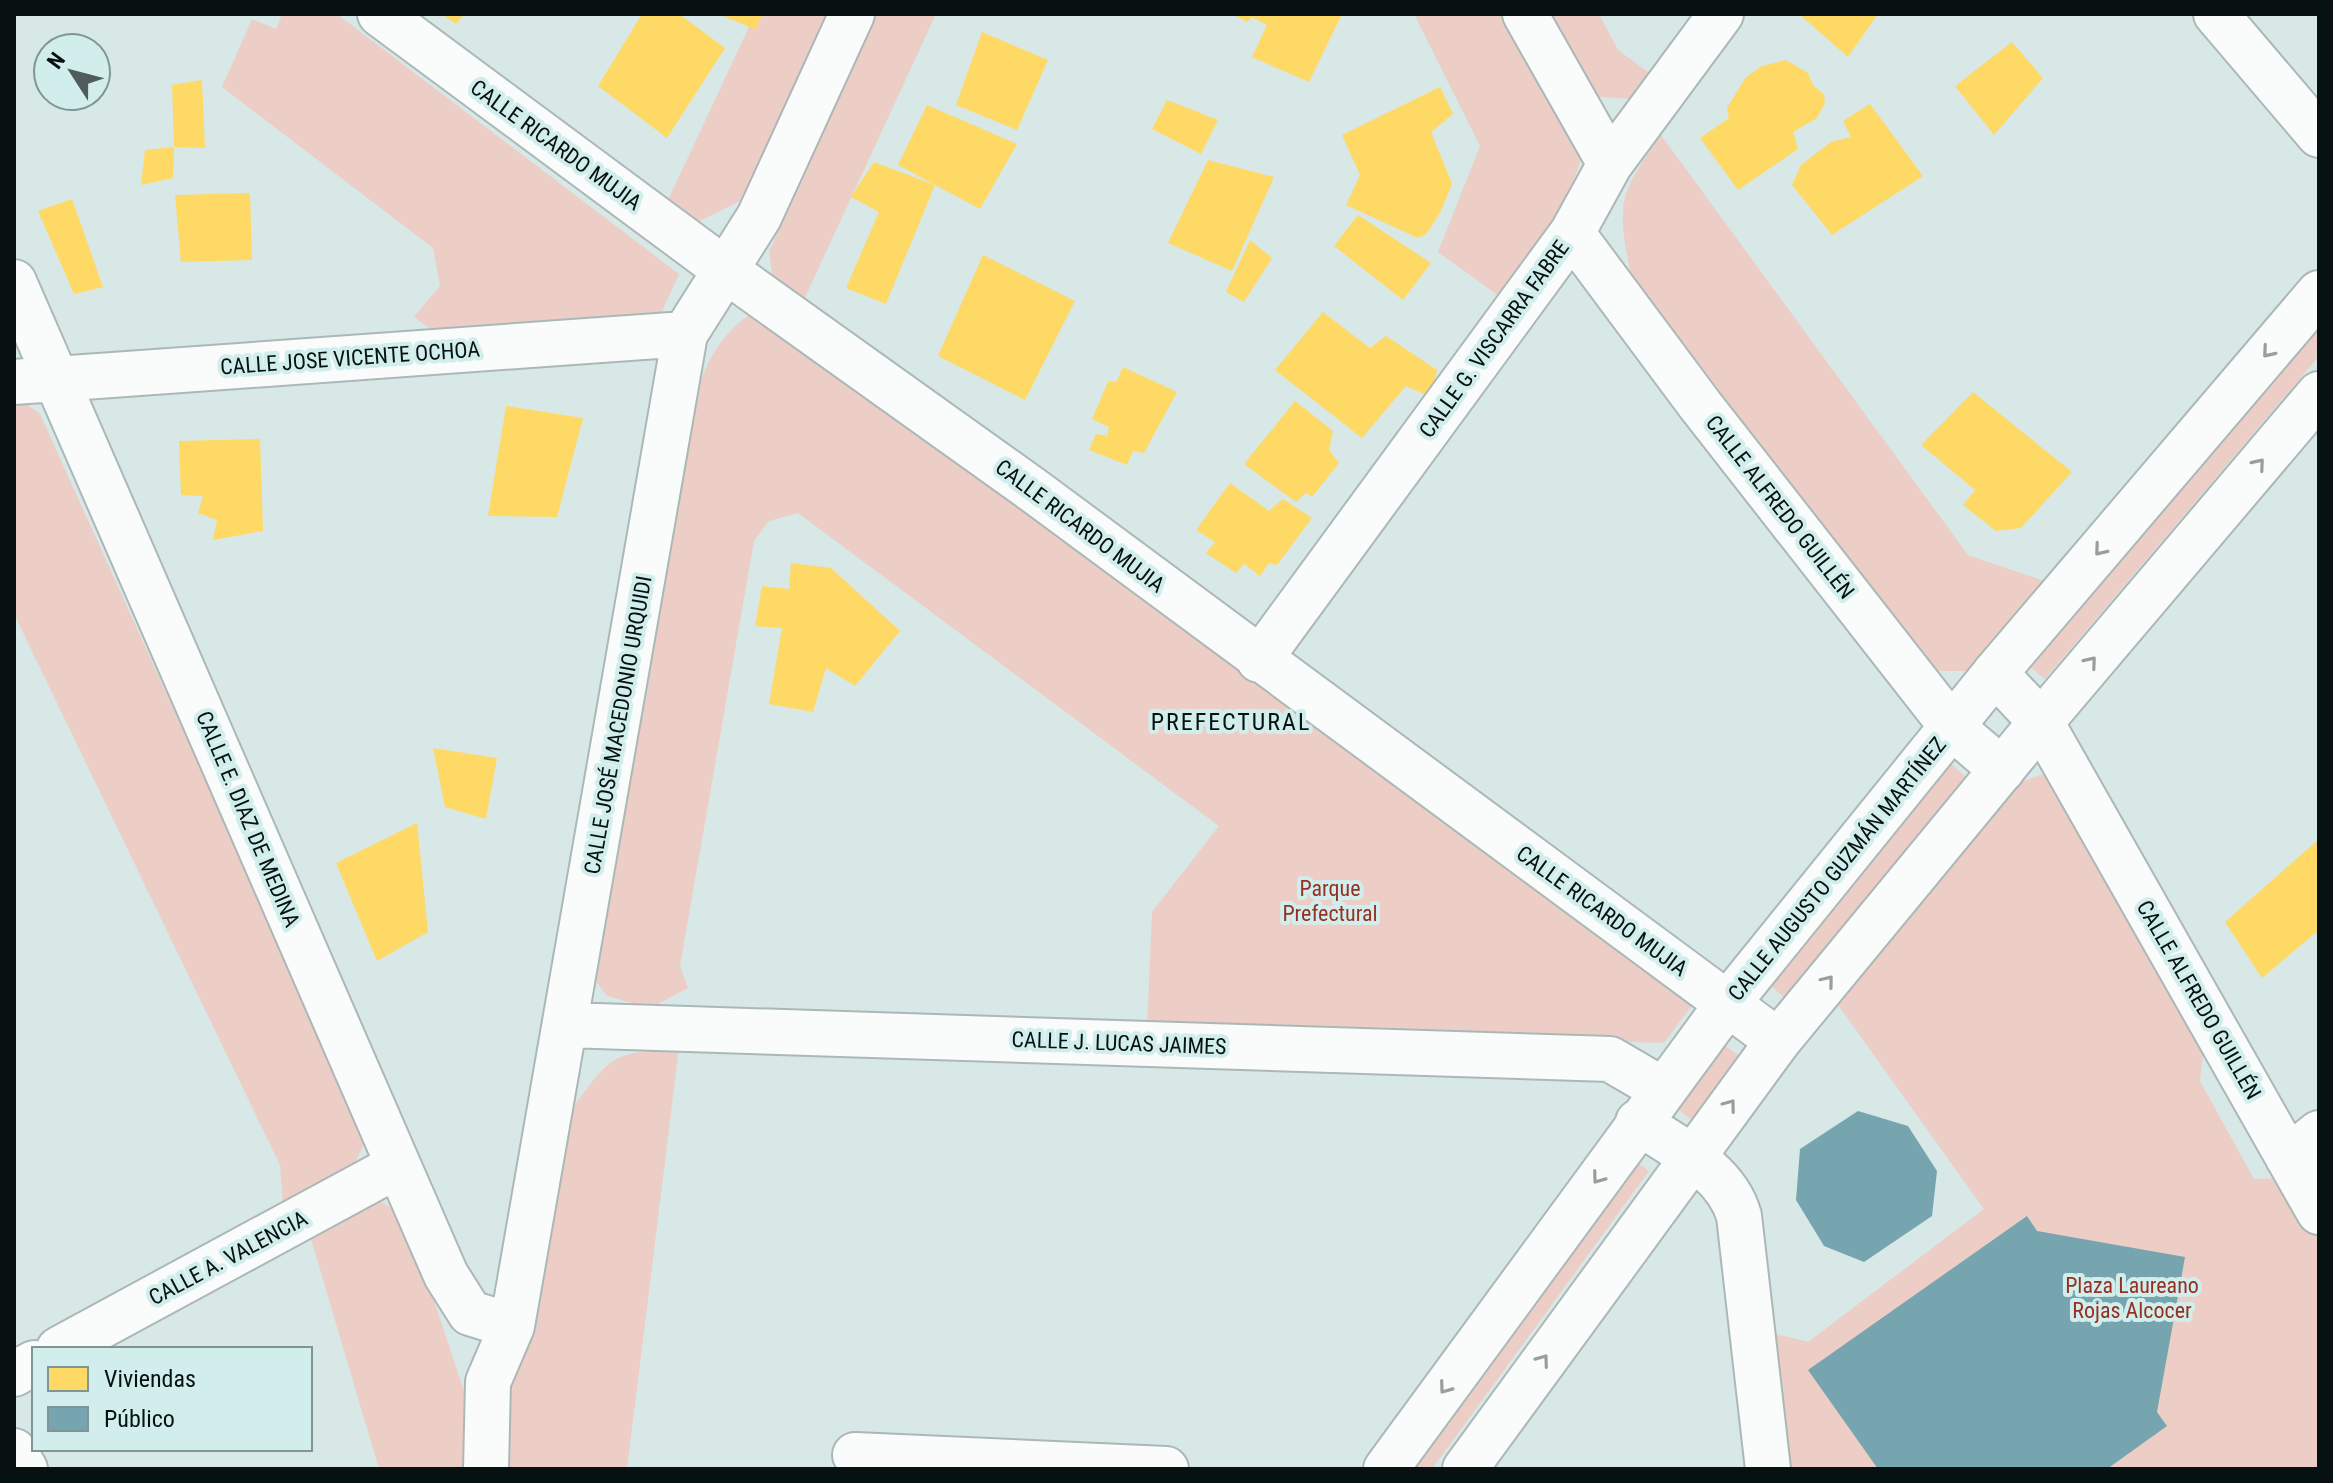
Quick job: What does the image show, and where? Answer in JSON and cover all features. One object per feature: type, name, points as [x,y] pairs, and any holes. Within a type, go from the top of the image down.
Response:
[{"type":"street","name":"CALLE RICARDO MUJIA","points":[[380,14],[724,269],[1019,479],[1259,660],[1778,1041]]},
{"type":"street","name":"CALLE JOSÉ MACEDONIO URQUIDI","points":[[486,1469],[488,1382],[512,1326],[685,334],[759,217],[852,14]]},
{"type":"street","points":[[1525,14],[1610,164]]},
{"type":"street","name":"CALLE G. VISCARRA FABRE","points":[[1259,660],[1572,233],[1610,164],[1721,14]]},
{"type":"street","points":[[2216,14],[2319,135]]},
{"type":"street","name":"CALLE ALFREDO GUILLÉN","points":[[1572,233],[1700,405],[1952,727],[2002,770]]},
{"type":"street","name":"CALLE E. DIAZ DE MEDINA","points":[[14,282],[446,1275],[470,1313],[512,1326]]},
{"type":"street","name":"CALLE AUGUSTO GUZMÁN MARTÍNEZ","points":[[1386,1469],[1728,1003],[1995,673],[2319,293]]},
{"type":"street","name":"CALLE JOSE VICENTE OCHOA","points":[[14,382],[685,334]]},
{"type":"street","points":[[1465,1469],[1778,1041],[2041,722],[2319,394]]},
{"type":"street","name":"CALLE ALFREDO GUILLÉN","points":[[1995,673],[2041,722],[2303,1145],[2319,1212]]},
{"type":"street","name":"CALLE J. LUCAS JAIMES","points":[[566,1025],[1610,1059],[1690,1158],[1721,1180],[1733,1196],[1739,1216],[1768,1469]]},
{"type":"street","name":"CALLE A. VALENCIA","points":[[63,1347],[397,1166]]},
{"type":"street","points":[[14,1374],[32,1364]]},
{"type":"street","points":[[14,1451],[25,1469]]},
{"type":"street","points":[[855,1455],[1166,1469]]},
{"type":"green space","points":[[282,14],[337,14],[679,274],[660,316],[444,339],[414,317],[440,286],[433,248],[222,87],[252,19],[276,29]]},
{"type":"green space","points":[[755,14],[828,14],[740,201],[698,222],[668,200]]},
{"type":"green space","points":[[877,14],[936,14],[801,306],[773,279],[769,251]]},
{"type":"green space","points":[[1414,14],[1502,14],[1582,157],[1565,203],[1499,296],[1438,252],[1480,146]]},
{"type":"green space","points":[[1543,14],[1599,14],[1618,50],[1655,77],[1631,99],[1600,97],[1582,84]]},
{"type":"green space","points":[[1661,135],[1968,555],[2047,582],[1967,671],[1933,671],[1631,275],[1623,231],[1625,200],[1636,172]]},
{"type":"green space","name":"Parque Prefectural","points":[[749,315],[774,323],[1693,1004],[1664,1043],[1147,1027],[1152,912],[1219,826],[798,513],[769,521],[754,541],[680,966],[688,988],[650,1008],[607,996],[589,972],[680,449],[696,393],[711,358],[734,327]]},
{"type":"green space","points":[[2319,324],[2319,356],[2045,679],[2030,667]]},
{"type":"green space","points":[[14,395],[40,414],[367,1137],[353,1167],[283,1205],[280,1165],[14,614]]},
{"type":"green space","points":[[1950,763],[1966,777],[1785,998],[1770,985]]},
{"type":"green space","name":"Plaza Laureano Rojas Alcocer","points":[[2044,774],[2058,776],[2070,783],[2203,1054],[2200,1081],[2254,1179],[2281,1178],[2319,1240],[2319,1469],[1790,1469],[1776,1334],[1808,1342],[1984,1209],[1836,1002],[2017,783]]},
{"type":"green space","points":[[1724,1045],[1741,1057],[1692,1120],[1676,1108]]},
{"type":"green space","points":[[679,1048],[627,1469],[505,1469],[511,1376],[574,1106],[598,1075],[617,1059],[640,1052]]},
{"type":"green space","points":[[1635,1161],[1649,1171],[1432,1469],[1412,1469]]},
{"type":"green space","points":[[378,1200],[406,1216],[464,1391],[466,1469],[379,1469],[311,1239]]},
{"type":"building: Viviendas","points":[[442,14],[464,14],[456,24]]},
{"type":"building: Viviendas","points":[[642,14],[679,14],[725,48],[667,138],[598,86]]},
{"type":"building: Viviendas","points":[[719,14],[762,14],[756,30]]},
{"type":"building: Viviendas","points":[[1232,14],[1342,14],[1309,82],[1252,57],[1267,25],[1252,17],[1247,22]]},
{"type":"building: Viviendas","points":[[1799,14],[1878,14],[1848,57]]},
{"type":"building: Viviendas","points":[[982,32],[1048,60],[1017,130],[956,105]]},
{"type":"building: Viviendas","points":[[2012,42],[2043,78],[1994,135],[1955,86]]},
{"type":"building: Viviendas","points":[[1786,60],[1808,73],[1813,85],[1824,95],[1825,103],[1817,118],[1793,132],[1798,149],[1738,190],[1700,138],[1729,118],[1727,108],[1746,77],[1762,66]]},
{"type":"building: Viviendas","points":[[202,80],[205,148],[174,147],[172,85]]},
{"type":"building: Viviendas","points":[[1440,87],[1453,114],[1431,132],[1452,184],[1440,213],[1427,233],[1418,238],[1346,205],[1360,175],[1342,135]]},
{"type":"building: Viviendas","points":[[1167,100],[1218,120],[1201,154],[1152,129]]},
{"type":"building: Viviendas","points":[[1870,104],[1923,176],[1832,235],[1792,185],[1801,165],[1831,142],[1851,137],[1843,121]]},
{"type":"building: Viviendas","points":[[927,105],[1017,144],[980,209],[898,165]]},
{"type":"building: Viviendas","points":[[174,147],[173,178],[141,185],[145,150]]},
{"type":"building: Viviendas","points":[[1208,160],[1274,177],[1232,271],[1168,243]]},
{"type":"building: Viviendas","points":[[874,162],[935,185],[886,304],[846,288],[879,212],[851,197]]},
{"type":"building: Viviendas","points":[[250,193],[252,260],[181,262],[175,195]]},
{"type":"building: Viviendas","points":[[72,199],[103,287],[74,294],[38,211]]},
{"type":"building: Viviendas","points":[[1358,215],[1431,263],[1403,300],[1334,246]]},
{"type":"building: Viviendas","points":[[1250,240],[1272,258],[1244,302],[1226,292]]},
{"type":"building: Viviendas","points":[[983,255],[1075,301],[1025,400],[938,356]]},
{"type":"building: Viviendas","points":[[1323,312],[1370,348],[1386,336],[1437,370],[1431,397],[1406,386],[1362,438],[1275,370]]},
{"type":"building: Viviendas","points":[[1123,367],[1177,392],[1144,453],[1133,451],[1127,465],[1089,450],[1096,434],[1107,436],[1109,427],[1092,419],[1108,382],[1117,381]]},
{"type":"building: Viviendas","points":[[1973,392],[2072,472],[2021,528],[1996,531],[1963,505],[1975,490],[1921,445]]},
{"type":"building: Viviendas","points":[[1295,401],[1333,431],[1329,450],[1339,463],[1312,497],[1306,493],[1296,502],[1244,464]]},
{"type":"building: Viviendas","points":[[506,406],[583,418],[557,517],[488,516]]},
{"type":"building: Viviendas","points":[[260,439],[263,531],[213,540],[217,520],[198,513],[203,496],[181,495],[179,441]]},
{"type":"building: Viviendas","points":[[1230,483],[1269,511],[1283,499],[1312,518],[1277,565],[1269,563],[1260,576],[1244,564],[1236,573],[1206,553],[1215,542],[1196,530]]},
{"type":"building: Viviendas","points":[[791,563],[831,568],[900,631],[855,686],[826,668],[813,712],[769,704],[782,628],[755,626],[762,586],[789,589]]},
{"type":"building: Viviendas","points":[[433,748],[497,758],[486,819],[445,807]]},
{"type":"building: Viviendas","points":[[417,823],[428,932],[377,961],[336,863]]},
{"type":"building: Viviendas","points":[[2319,839],[2319,930],[2262,978],[2225,922]]},
{"type":"building: Público","points":[[1858,1111],[1908,1126],[1937,1171],[1932,1216],[1864,1262],[1824,1246],[1796,1200],[1800,1149]]},
{"type":"building: Público","points":[[2027,1216],[2037,1231],[2185,1257],[2157,1412],[2167,1426],[2107,1469],[1878,1469],[1808,1370]]},
{"type":"district","name":"PREFECTURAL","points":[[1231,722]]}]
